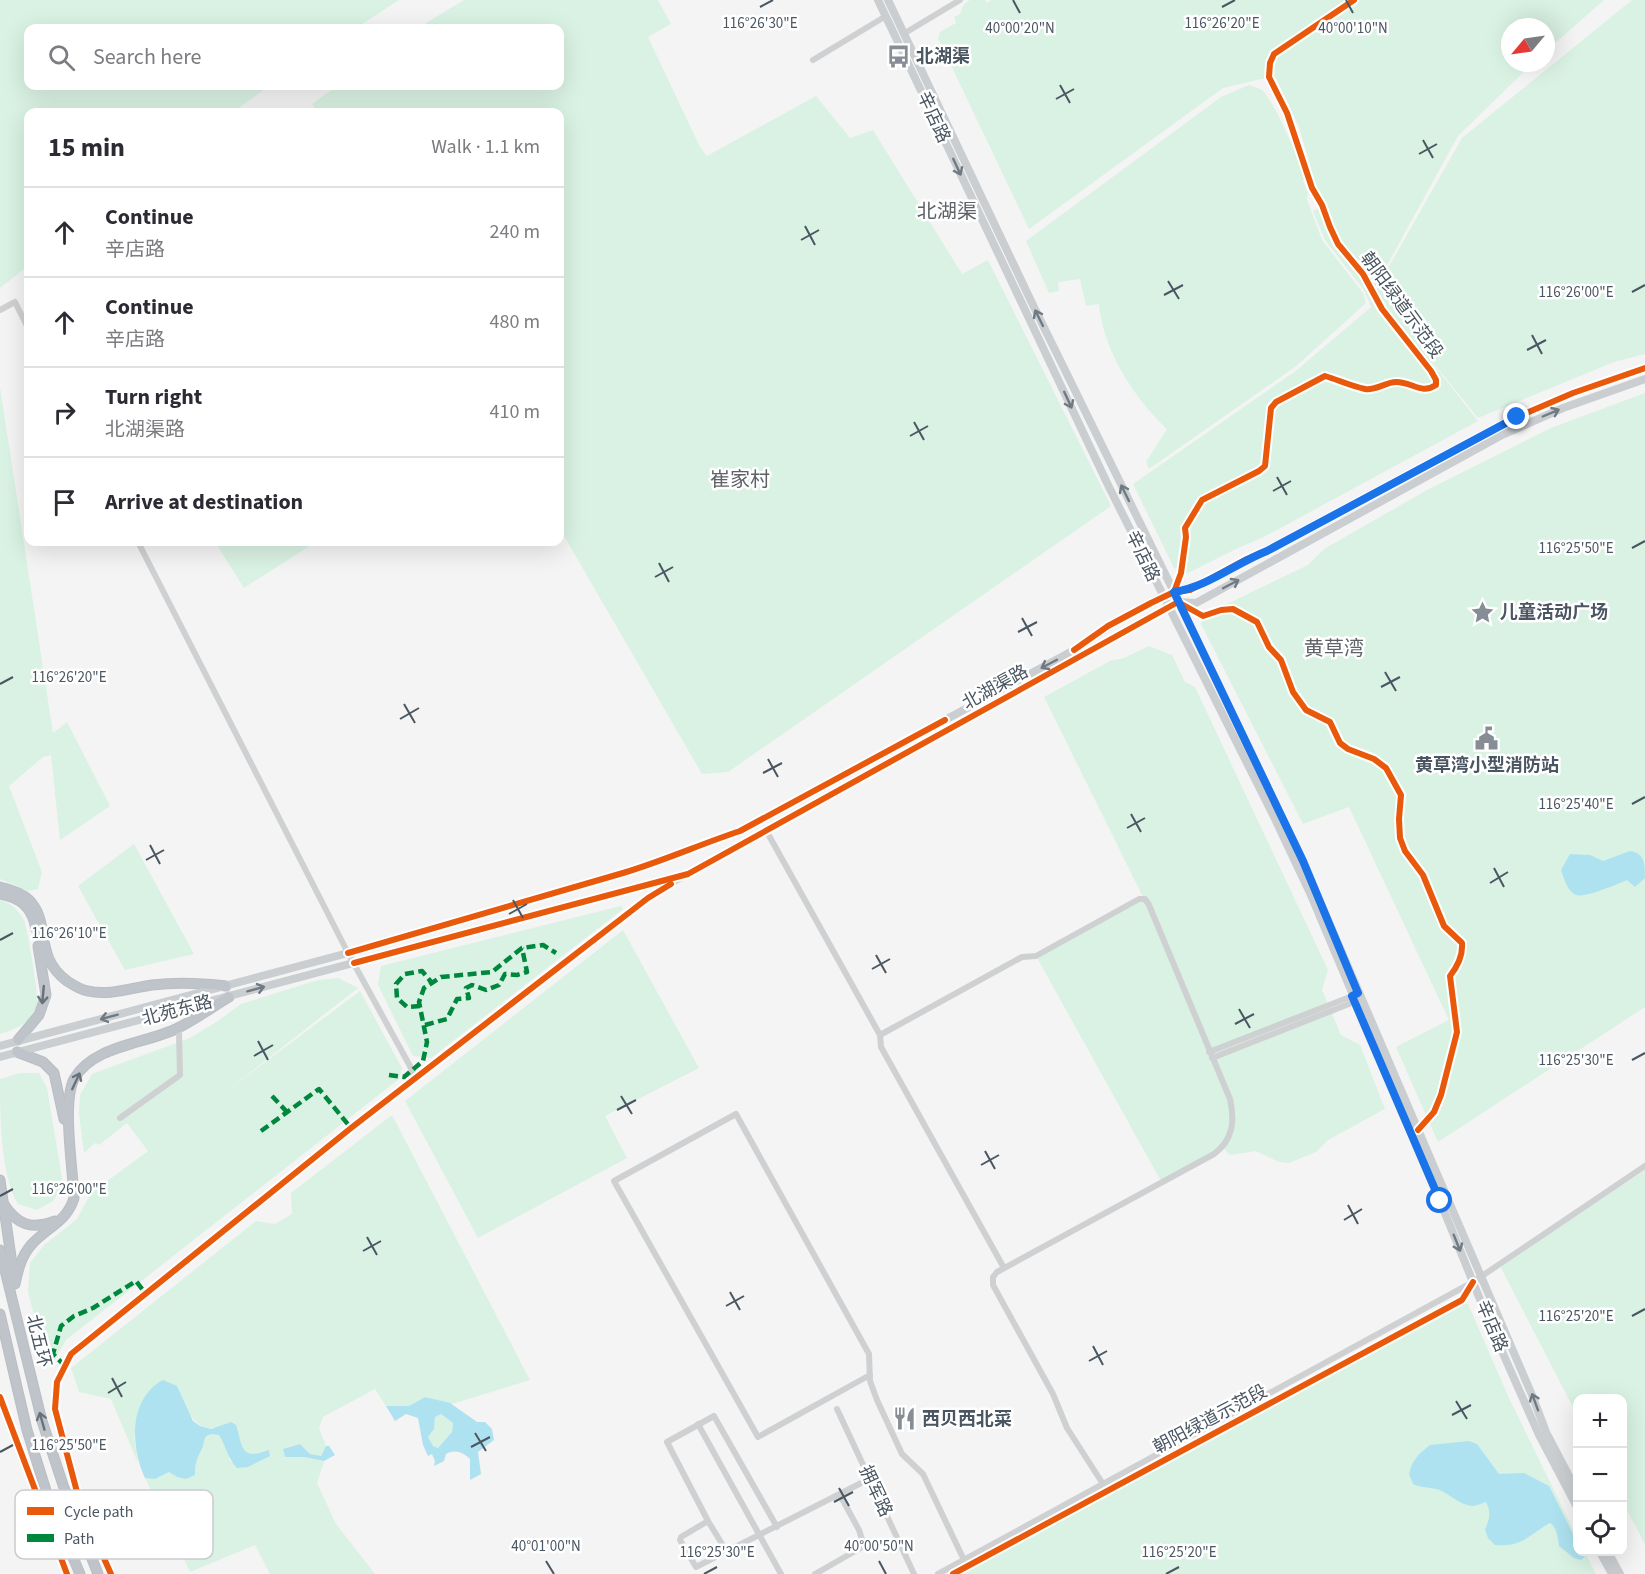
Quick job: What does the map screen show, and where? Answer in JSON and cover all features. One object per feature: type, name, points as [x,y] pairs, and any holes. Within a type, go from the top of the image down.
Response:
[{"type":"highway","points":[[0,886],[28,899],[38,913],[48,961],[58,974],[72,985],[87,992],[108,992],[190,982],[225,986]]},
{"type":"highway","points":[[0,894],[15,897],[30,911],[35,924],[46,995],[39,1015],[18,1040]]},
{"type":"highway","points":[[15,1284],[21,1262],[30,1247],[63,1219],[71,1209],[74,1198],[68,1106],[74,1080],[88,1061],[117,1048],[177,1028],[229,997]]},
{"type":"highway","points":[[3,1203],[20,1221],[29,1226],[43,1226],[55,1221],[66,1209],[71,1194],[63,1112],[54,1073],[43,1062],[17,1052]]},
{"type":"highway","points":[[0,1180],[15,1284],[14,1311]]},
{"type":"highway","name":"北五环","points":[[0,1250],[42,1421],[65,1490]]},
{"type":"highway","name":"北五环","points":[[0,1314],[27,1430],[46,1490]]},
{"type":"highway","points":[[0,1326],[6,1347]]},
{"type":"highway","name":"北五环","points":[[74,1559],[80,1574]]},
{"type":"highway","name":"北五环","points":[[92,1559],[98,1574]]},
{"type":"main road","name":"辛店路","points":[[878,0],[1164,597],[1280,830],[1481,1277],[1546,1432],[1573,1483]]},
{"type":"main road","name":"辛店路","points":[[888,0],[1031,301],[1299,852],[1356,998],[1473,1282],[1539,1435],[1574,1502]]},
{"type":"main road","points":[[931,111],[940,107]]},
{"type":"main road","name":"北湖渠路","points":[[348,953],[619,875],[667,860],[709,841],[740,831],[1078,648],[1108,626],[1164,597],[1174,592],[1190,590],[1247,559],[1267,551],[1517,417],[1573,393],[1645,369]]},
{"type":"main road","name":"北湖渠路","points":[[354,963],[688,874],[1178,602],[1196,603],[1502,435],[1563,408],[1645,379]]},
{"type":"main road","name":"北苑东路","points":[[0,1046],[348,953]]},
{"type":"main road","name":"北苑东路","points":[[0,1057],[354,963]]},
{"type":"main road","points":[[1603,1556],[1612,1574]]},
{"type":"main road","points":[[1611,1556],[1620,1574]]},
{"type":"street","points":[[904,33],[960,0]]},
{"type":"street","points":[[813,60],[886,16]]},
{"type":"street","points":[[0,310],[15,302],[24,320]]},
{"type":"street","points":[[140,546],[348,953],[416,1077]]},
{"type":"street","points":[[767,832],[880,1035],[881,1047],[1004,1268]]},
{"type":"street","points":[[76,1490],[55,1409],[57,1382],[71,1354],[416,1077],[648,898],[688,874]]},
{"type":"street","points":[[880,1035],[1022,957],[1036,956],[1139,899],[1145,899],[1230,1099],[1233,1125],[1223,1148],[1214,1154],[1004,1268],[993,1277],[993,1285],[1053,1394],[1067,1428],[1103,1484]]},
{"type":"street","points":[[1211,1055],[1356,998]]},
{"type":"street","points":[[120,1118],[180,1075],[179,1032]]},
{"type":"street","points":[[870,1375],[758,1437],[614,1181],[736,1114],[869,1354],[870,1375],[877,1400],[903,1454],[923,1474],[964,1560]]},
{"type":"street","points":[[938,1574],[1473,1282],[1645,1166]]},
{"type":"street","points":[[1,1402],[35,1490]]},
{"type":"street","name":"拥军路","points":[[837,1409],[914,1574]]},
{"type":"street","points":[[727,1552],[708,1521],[668,1442],[714,1416],[777,1527]]},
{"type":"street","points":[[698,1424],[781,1574]]},
{"type":"street","points":[[708,1521],[681,1537],[680,1540],[696,1567],[840,1496],[871,1478]]},
{"type":"street","points":[[815,1574],[864,1546],[859,1530],[840,1496]]},
{"type":"street","points":[[61,1559],[67,1574]]},
{"type":"street","points":[[104,1559],[111,1574]]},
{"type":"green space","points":[[0,0],[399,0],[362,24],[24,24],[24,90],[263,90],[239,108],[24,108],[24,269],[0,288]]},
{"type":"green space","points":[[464,0],[658,0],[671,24],[648,37],[700,147],[707,156],[816,96],[850,138],[873,130],[962,274],[988,260],[1111,506],[728,772],[702,774],[564,536],[564,108],[314,108],[312,104],[331,90],[564,90],[564,24],[425,24]]},
{"type":"green space","points":[[970,0],[985,0],[987,3],[991,0],[1604,0],[1555,43],[1555,18],[1501,18],[1501,72],[1524,72],[1458,136],[1374,289],[1375,291],[1462,138],[1543,72],[1555,72],[1555,63],[1632,0],[1645,0],[1645,354],[1614,362],[1478,418],[1405,328],[1478,421],[1262,538],[1186,574],[1174,568],[1133,484],[1297,370],[1371,307],[1364,290],[1325,240],[1313,211],[1326,205],[1316,185],[1299,127],[1276,78],[1223,88],[1029,229],[938,38],[940,32],[956,23],[954,17],[960,14],[964,4]]},
{"type":"green space","points":[[1249,85],[1262,90],[1267,95],[1279,117],[1305,177],[1303,181],[1308,193],[1307,200],[1322,240],[1363,293],[1366,303],[1295,367],[1149,469],[1146,462],[1167,429],[1143,403],[1122,372],[1107,339],[1099,304],[1086,306],[1080,279],[1058,282],[1059,291],[1049,293],[1026,241],[1221,97]]},
{"type":"green space","points":[[0,387],[53,733],[67,722],[110,806],[60,840],[51,755],[43,757],[9,786],[42,872],[38,889],[28,891],[0,879]]},
{"type":"green space","points":[[1645,393],[1645,1007],[1438,1142],[1396,1047],[1449,1020],[1349,807],[1303,824],[1201,624],[1206,614],[1308,565],[1324,549],[1427,490],[1551,428]]},
{"type":"green space","points":[[218,546],[310,546],[244,588]]},
{"type":"green space","points":[[1149,646],[1172,655],[1185,682],[1195,687],[1328,970],[1322,990],[1341,1035],[1360,1045],[1385,1109],[1328,1140],[1316,1152],[1289,1163],[1279,1162],[1256,1151],[1230,1155],[1223,1148],[1162,1183],[1036,956],[1143,897],[1044,697],[1110,661],[1124,658]]},
{"type":"green space","points":[[134,844],[194,954],[125,970],[78,886]]},
{"type":"green space","points":[[0,900],[14,907],[24,920],[37,1003],[28,1020],[0,1034]]},
{"type":"green space","points":[[621,906],[623,909],[431,1058],[413,1056],[378,985],[381,966]]},
{"type":"green space","points":[[623,930],[699,1068],[605,1116],[627,1158],[478,1238],[405,1101]]},
{"type":"green space","points":[[338,978],[358,988],[228,1090],[360,991],[402,1068],[399,1079],[66,1340],[51,1366],[42,1349],[28,1291],[30,1263],[44,1245],[77,1219],[91,1193],[148,1151],[127,1123],[99,1145],[95,1143],[84,1153],[79,1113],[80,1095],[92,1074],[190,1038],[241,1004],[318,980]]},
{"type":"green space","points":[[20,1073],[39,1073],[47,1088],[63,1184],[53,1201],[37,1210],[18,1204],[12,1192],[4,1161],[0,1079]]},
{"type":"green space","points":[[392,1115],[530,1380],[452,1404],[425,1397],[409,1406],[386,1406],[375,1389],[323,1417],[319,1428],[326,1446],[321,1456],[310,1454],[300,1444],[283,1449],[285,1457],[304,1457],[324,1461],[317,1483],[336,1524],[375,1574],[270,1574],[255,1545],[190,1572],[184,1559],[213,1559],[213,1490],[151,1490],[145,1478],[155,1479],[169,1472],[177,1477],[195,1469],[195,1462],[202,1450],[204,1437],[212,1433],[219,1434],[227,1447],[230,1461],[248,1467],[270,1456],[269,1451],[258,1454],[246,1452],[231,1422],[213,1428],[200,1425],[190,1414],[177,1386],[134,1436],[138,1463],[111,1399],[79,1392],[71,1368],[256,1221],[275,1224],[292,1214],[291,1193]]},
{"type":"green space","points":[[1645,1170],[1645,1545],[1627,1510],[1627,1394],[1573,1394],[1573,1407],[1500,1266]]},
{"type":"green space","points":[[1460,1303],[1468,1304],[1509,1398],[1573,1529],[1573,1556],[1587,1556],[1596,1574],[950,1574]]},
{"type":"green space","points":[[441,1414],[453,1423],[452,1432],[438,1448],[433,1446],[428,1437],[434,1429],[435,1417]]},
{"type":"water","points":[[1630,851],[1639,854],[1644,864],[1645,878],[1635,887],[1627,880],[1602,890],[1576,895],[1568,887],[1561,870],[1570,854],[1590,855],[1603,861]]},
{"type":"water","points":[[163,1380],[177,1386],[193,1421],[200,1426],[211,1429],[231,1422],[236,1425],[244,1450],[253,1454],[269,1450],[270,1456],[248,1467],[237,1468],[231,1461],[219,1435],[213,1434],[205,1438],[197,1460],[195,1475],[186,1479],[169,1472],[155,1479],[145,1478],[135,1438],[138,1410],[152,1388]]},
{"type":"water","points":[[425,1397],[450,1403],[477,1422],[485,1422],[492,1429],[494,1440],[478,1452],[481,1474],[470,1480],[470,1459],[459,1452],[446,1454],[444,1461],[434,1466],[435,1461],[432,1454],[428,1456],[423,1445],[418,1418],[406,1414],[395,1421],[386,1406],[409,1406]],"holes":[[[441,1414],[453,1423],[452,1432],[438,1448],[433,1446],[428,1437],[434,1429],[435,1417]]]},
{"type":"water","points":[[1469,1441],[1477,1444],[1499,1474],[1524,1473],[1549,1486],[1573,1534],[1573,1556],[1585,1556],[1581,1560],[1574,1558],[1559,1546],[1556,1530],[1550,1523],[1519,1542],[1495,1545],[1488,1538],[1485,1529],[1489,1516],[1486,1502],[1474,1506],[1467,1505],[1441,1491],[1413,1484],[1409,1474],[1412,1464],[1430,1445]]},
{"type":"water","points":[[300,1444],[310,1454],[321,1456],[326,1446],[329,1446],[335,1455],[324,1461],[304,1457],[285,1457],[283,1449]]},
{"type":"marked path","points":[[389,1075],[404,1077],[423,1061],[427,1042],[419,1002],[424,988],[441,977],[492,972],[522,948],[543,945],[556,953]]},
{"type":"marked path","points":[[425,1025],[447,1019],[457,999],[469,998],[466,988],[472,985],[486,990],[499,985],[505,974],[517,975],[527,972],[522,948]]},
{"type":"marked path","points":[[420,1006],[407,1007],[397,998],[396,984],[405,974],[422,971],[432,983]]},
{"type":"marked path","points":[[261,1131],[319,1089],[351,1128]]},
{"type":"marked path","points":[[272,1096],[287,1112]]},
{"type":"marked path","points":[[65,1366],[53,1354],[61,1326],[74,1316],[93,1308],[136,1281],[146,1294]]},
{"type":"cycle path","name":"朝阳绿道示范段","points":[[1174,592],[1181,573],[1185,528],[1202,500],[1265,466],[1271,408],[1276,402],[1325,376],[1365,389],[1396,382],[1426,389],[1436,385],[1431,371],[1382,309],[1363,274],[1338,244],[1322,205],[1312,188],[1287,113],[1269,77],[1270,63],[1274,54],[1354,0]]},
{"type":"cycle path","points":[[1074,650],[1108,626],[1151,603],[1174,592],[1190,590],[1247,559],[1267,551],[1517,417],[1573,393],[1645,368]]},
{"type":"cycle path","points":[[354,963],[688,874],[1178,602],[1203,616],[1233,609],[1257,622],[1269,647],[1281,660],[1293,692],[1306,710],[1330,722],[1340,743],[1348,749],[1374,759],[1386,768],[1401,795],[1400,838],[1405,851],[1423,875],[1444,926],[1462,943],[1459,961],[1450,976],[1457,1032],[1441,1095],[1434,1112],[1418,1130]]},
{"type":"cycle path","points":[[348,953],[623,873],[740,831],[945,720]]},
{"type":"cycle path","points":[[76,1490],[55,1409],[57,1382],[71,1354],[351,1128],[648,898],[671,884]]},
{"type":"cycle path","name":"朝阳绿道示范段","points":[[953,1574],[1462,1300],[1473,1282]]},
{"type":"cycle path","points":[[0,1397],[35,1490]]},
{"type":"cycle path","points":[[61,1559],[67,1574]]},
{"type":"cycle path","points":[[104,1559],[111,1574]]},
{"type":"place","name":"北湖渠","points":[[898,56]]},
{"type":"place","name":"儿童活动广场","points":[[1482,612]]},
{"type":"place","name":"黄草湾小型消防站","points":[[1487,739]]},
{"type":"place","name":"西贝西北菜","points":[[904,1419]]},
{"type":"district","name":"北湖渠","points":[[947,211]]},
{"type":"district","name":"崔家村","points":[[740,479]]},
{"type":"district","name":"黄草湾","points":[[1334,648]]},
{"type":"route","points":[[1440,1201],[1352,996],[1358,993],[1316,890],[1174,592],[1190,590],[1247,559],[1267,551],[1517,417]]}]
